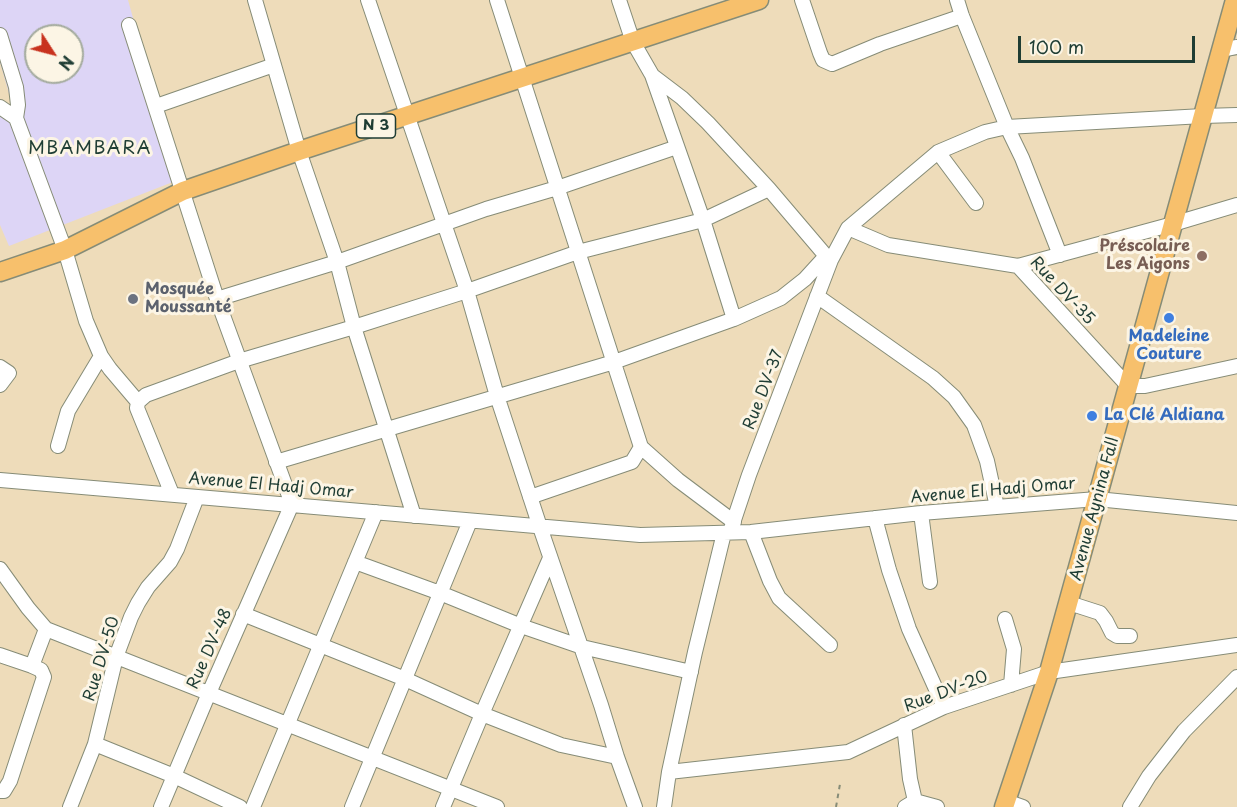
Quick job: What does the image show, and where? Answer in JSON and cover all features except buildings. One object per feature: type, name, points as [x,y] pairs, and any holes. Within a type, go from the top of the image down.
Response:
[{"type":"main road","name":"N 3","points":[[0,272],[64,250],[183,191],[759,0]]},
{"type":"main road","name":"Avenue Aynina Fall","points":[[1005,804],[1049,672],[1069,603],[1203,116],[1229,49],[1235,0]]},
{"type":"street","points":[[255,0],[299,151],[337,262],[354,327],[414,516]]},
{"type":"street","points":[[368,0],[467,291],[497,396],[582,647],[616,757],[635,807]]},
{"type":"street","points":[[497,0],[641,447],[729,529]]},
{"type":"street","points":[[619,0],[633,42],[652,75],[734,319]]},
{"type":"street","points":[[802,0],[823,60],[832,64],[880,44],[962,16]]},
{"type":"street","points":[[957,0],[1060,255]]},
{"type":"street","points":[[129,25],[217,298],[292,504]]},
{"type":"street","points":[[0,35],[16,87],[18,105],[16,118],[64,250],[86,321],[101,356],[138,402]]},
{"type":"street","points":[[156,106],[274,65]]},
{"type":"street","points":[[652,75],[708,123],[828,258]]},
{"type":"street","points":[[0,107],[16,118]]},
{"type":"street","points":[[276,462],[614,362],[734,319],[781,298],[828,258],[848,228],[938,152],[985,132],[1007,127],[1237,115]]},
{"type":"street","points":[[217,298],[337,262],[486,209],[557,188],[677,147]]},
{"type":"street","points":[[938,152],[976,203]]},
{"type":"street","points":[[172,494],[137,408],[138,402],[146,395],[240,361],[467,291],[578,252],[702,220],[769,189]]},
{"type":"street","points":[[1018,266],[1237,205]]},
{"type":"street","name":"Rue DV-35","points":[[848,228],[888,245],[1018,266],[1128,386]]},
{"type":"street","name":"Rue DV-37","points":[[664,807],[669,772],[691,672],[729,529],[817,296],[828,258]]},
{"type":"street","points":[[817,296],[933,378],[954,397],[974,425],[987,461],[997,507]]},
{"type":"street","points":[[58,446],[68,411],[101,356]]},
{"type":"street","points":[[1128,386],[1145,386],[1237,366]]},
{"type":"street","points":[[0,367],[9,373],[0,385]]},
{"type":"street","points":[[530,497],[632,462],[641,447]]},
{"type":"street","name":"Avenue El Hadj Omar","points":[[0,480],[640,535],[729,529],[751,532],[921,513],[1097,499],[1237,513]]},
{"type":"street","name":"Rue DV-50","points":[[70,807],[95,744],[116,657],[131,617],[148,587],[170,562],[197,497]]},
{"type":"street","name":"Rue DV-48","points":[[161,807],[292,504]]},
{"type":"street","points":[[253,807],[376,512]]},
{"type":"street","points":[[921,513],[930,582]]},
{"type":"street","points":[[875,518],[889,570],[909,629],[944,707]]},
{"type":"street","points":[[352,807],[470,521]]},
{"type":"street","points":[[751,532],[779,598],[830,645]]},
{"type":"street","points":[[443,807],[550,558]]},
{"type":"street","points":[[355,562],[582,647],[691,672]]},
{"type":"street","points":[[0,569],[46,629],[497,807]]},
{"type":"street","points":[[1069,603],[1100,613],[1112,633],[1118,636],[1130,636]]},
{"type":"street","points":[[243,615],[405,679],[482,714],[561,745],[616,757]]},
{"type":"street","points":[[1005,619],[1014,649],[1011,685]]},
{"type":"street","points":[[32,666],[46,629]]},
{"type":"street","name":"Rue DV-20","points":[[669,772],[848,752],[944,707],[1049,672],[1237,645]]},
{"type":"street","points":[[0,655],[41,670],[44,677],[10,781],[4,791],[0,791]]},
{"type":"street","points":[[1130,807],[1149,776],[1184,731],[1237,677]]},
{"type":"street","points":[[904,725],[910,779],[910,804],[937,807]]},
{"type":"street","points":[[95,744],[174,776],[240,807]]},
{"type":"street","points":[[1005,804],[1023,807]]},
{"type":"path","points":[[836,807],[840,784]]},
{"type":"shaded area","points":[[0,0],[128,0],[178,180],[9,246],[0,225],[0,116],[14,111],[0,62]]},
{"type":"place","name":"Préscolaire Les Aigons","points":[[1202,256]]},
{"type":"place","name":"Mosquée Moussanté","points":[[133,299]]},
{"type":"place","name":"Madeleine Couture","points":[[1169,318]]},
{"type":"place","name":"La Clé Aldiana","points":[[1092,416]]},
{"type":"district","name":"MBAMBARA","points":[[90,149]]}]
